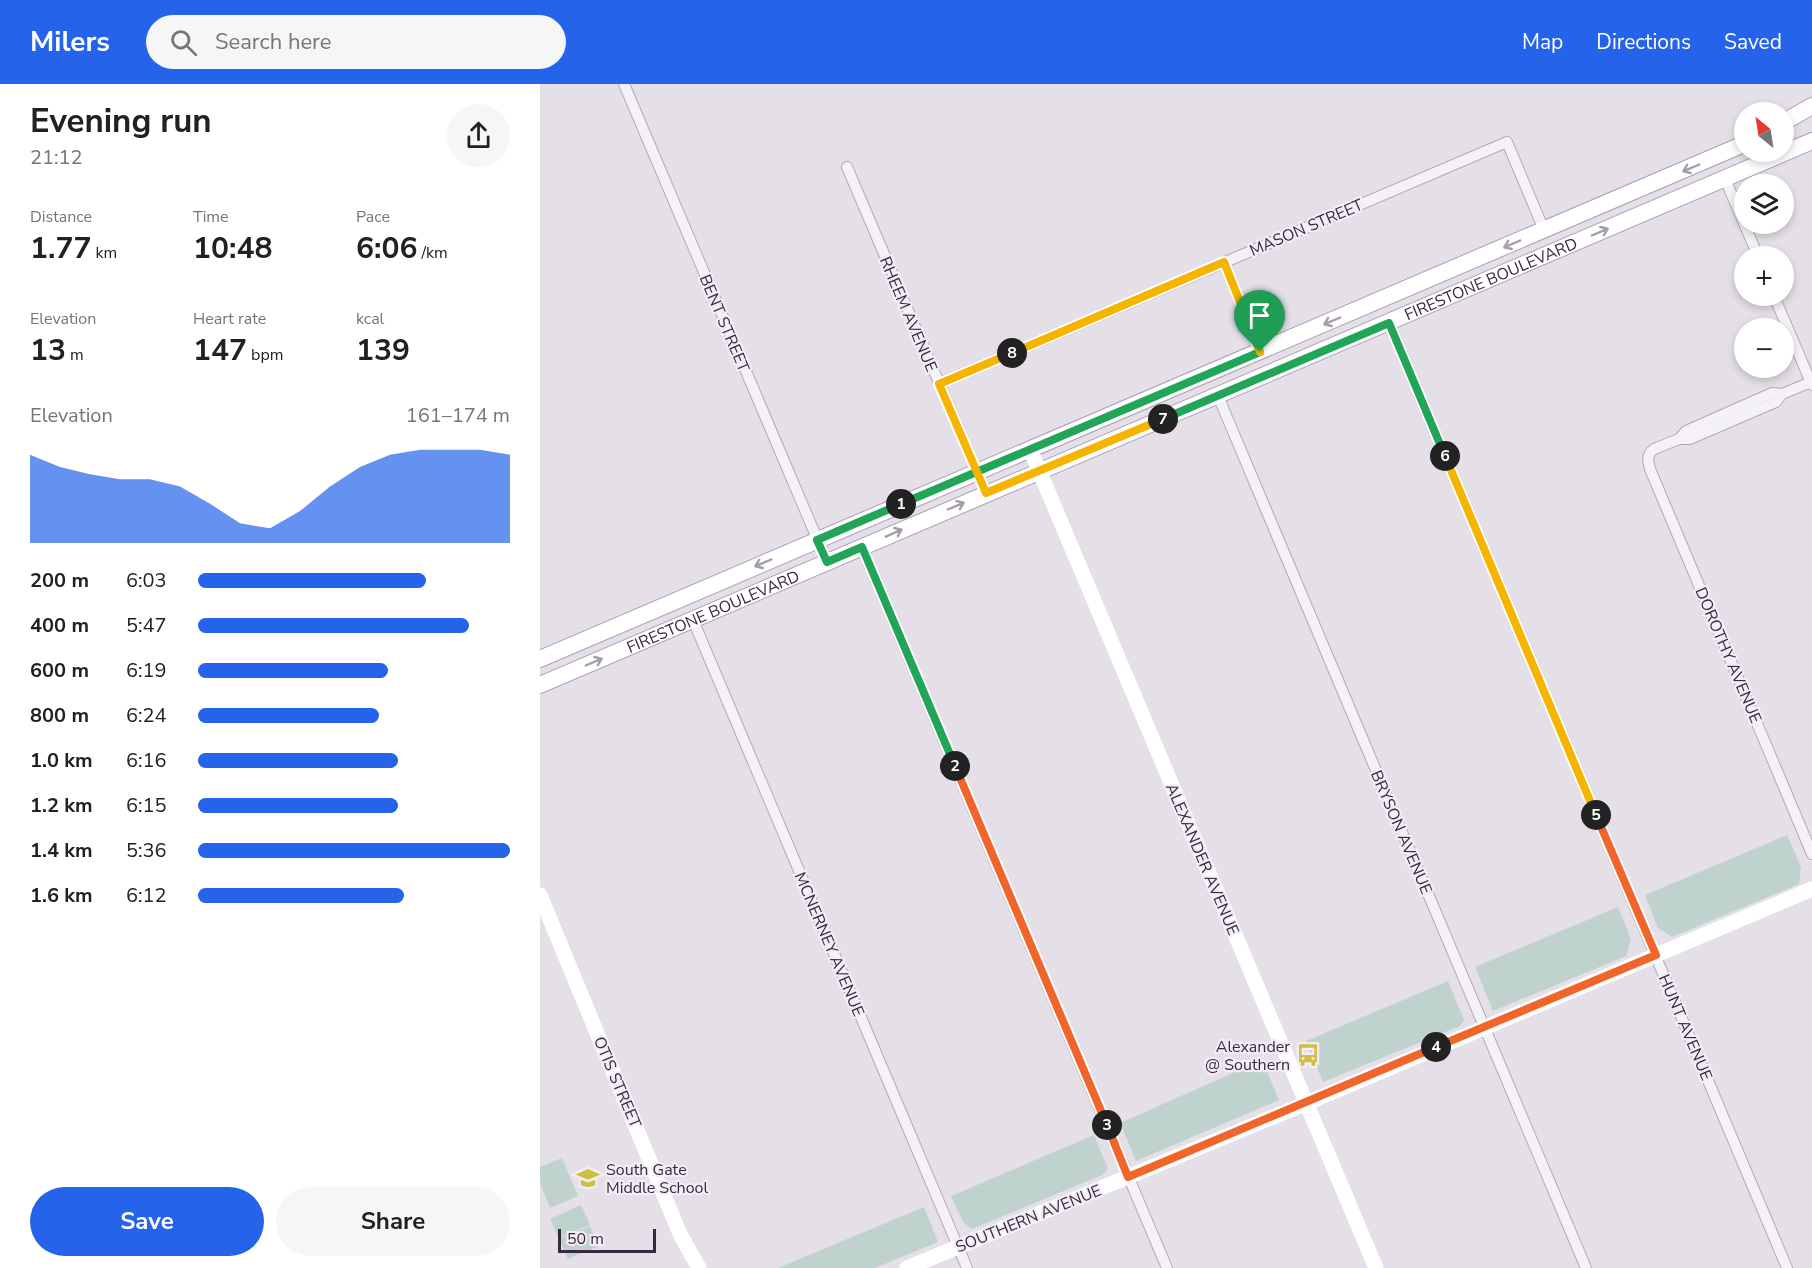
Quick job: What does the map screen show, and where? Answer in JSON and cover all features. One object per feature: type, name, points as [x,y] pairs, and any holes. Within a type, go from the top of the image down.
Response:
[{"type":"main road","points":[[1794,116],[1812,106]]},
{"type":"main road","name":"FIRESTONE BOULEVARD","points":[[540,685],[1812,141]]},
{"type":"main road","name":"FIRESTONE BOULEVARD","points":[[540,659],[1734,148]]},
{"type":"street","name":"BENT STREET","points":[[624,84],[827,562]]},
{"type":"street","name":"MASON STREET","points":[[939,384],[1507,142],[1544,230]]},
{"type":"street","name":"RHEEM AVENUE","points":[[847,167],[986,493]]},
{"type":"street","points":[[1725,179],[1754,246]]},
{"type":"street","points":[[1224,262],[1260,352]]},
{"type":"street","points":[[1778,306],[1811,384]]},
{"type":"street","name":"HUNT AVENUE","points":[[1389,323],[1787,1268]]},
{"type":"street","name":"DOROTHY AVENUE","points":[[1811,384],[1782,394],[1772,393],[1686,431],[1679,439],[1653,449],[1648,456],[1650,469],[1812,854]]},
{"type":"street","name":"BRYSON AVENUE","points":[[1218,396],[1586,1268]]},
{"type":"street","name":"ALEXANDER AVENUE","points":[[1030,449],[1376,1268]]},
{"type":"street","points":[[862,547],[1167,1268]]},
{"type":"street","name":"MCNERNEY AVENUE","points":[[693,620],[967,1268]]},
{"type":"street","name":"SOUTHERN AVENUE","points":[[907,1268],[1306,1103],[1812,889]]},
{"type":"street","name":"OTIS STREET","points":[[540,895],[680,1234],[699,1268]]},
{"type":"shaded area","points":[[1787,835],[1801,867],[1799,884],[1672,937],[1658,928],[1645,895]]},
{"type":"shaded area","points":[[1618,907],[1631,939],[1626,956],[1493,1011],[1475,967]]},
{"type":"shaded area","points":[[1448,981],[1464,1020],[1460,1026],[1323,1082],[1306,1041]]},
{"type":"shaded area","points":[[1262,1060],[1279,1100],[1136,1161],[1120,1123]]},
{"type":"shaded area","points":[[1094,1135],[1108,1169],[1102,1175],[972,1229],[963,1222],[951,1196]]},
{"type":"shaded area","points":[[562,1158],[578,1196],[550,1208],[540,1183],[540,1167]]},
{"type":"shaded area","points":[[581,1205],[590,1225],[559,1238],[550,1219]]},
{"type":"shaded area","points":[[924,1207],[938,1242],[875,1268],[778,1268]]},
{"type":"shaded area","points":[[590,1226],[599,1246],[568,1259],[559,1239]]},
{"type":"place","name":"Alexander @ Southern","points":[[1308,1055]]},
{"type":"place","name":"South Gate Middle School","points":[[588,1178]]},
{"type":"route","points":[[1260,352],[1058,437],[976,472],[959,479],[817,540],[827,562],[862,547],[1128,1177],[1656,955],[1389,323],[986,493],[976,472],[939,384],[1224,262],[1260,352]]}]
